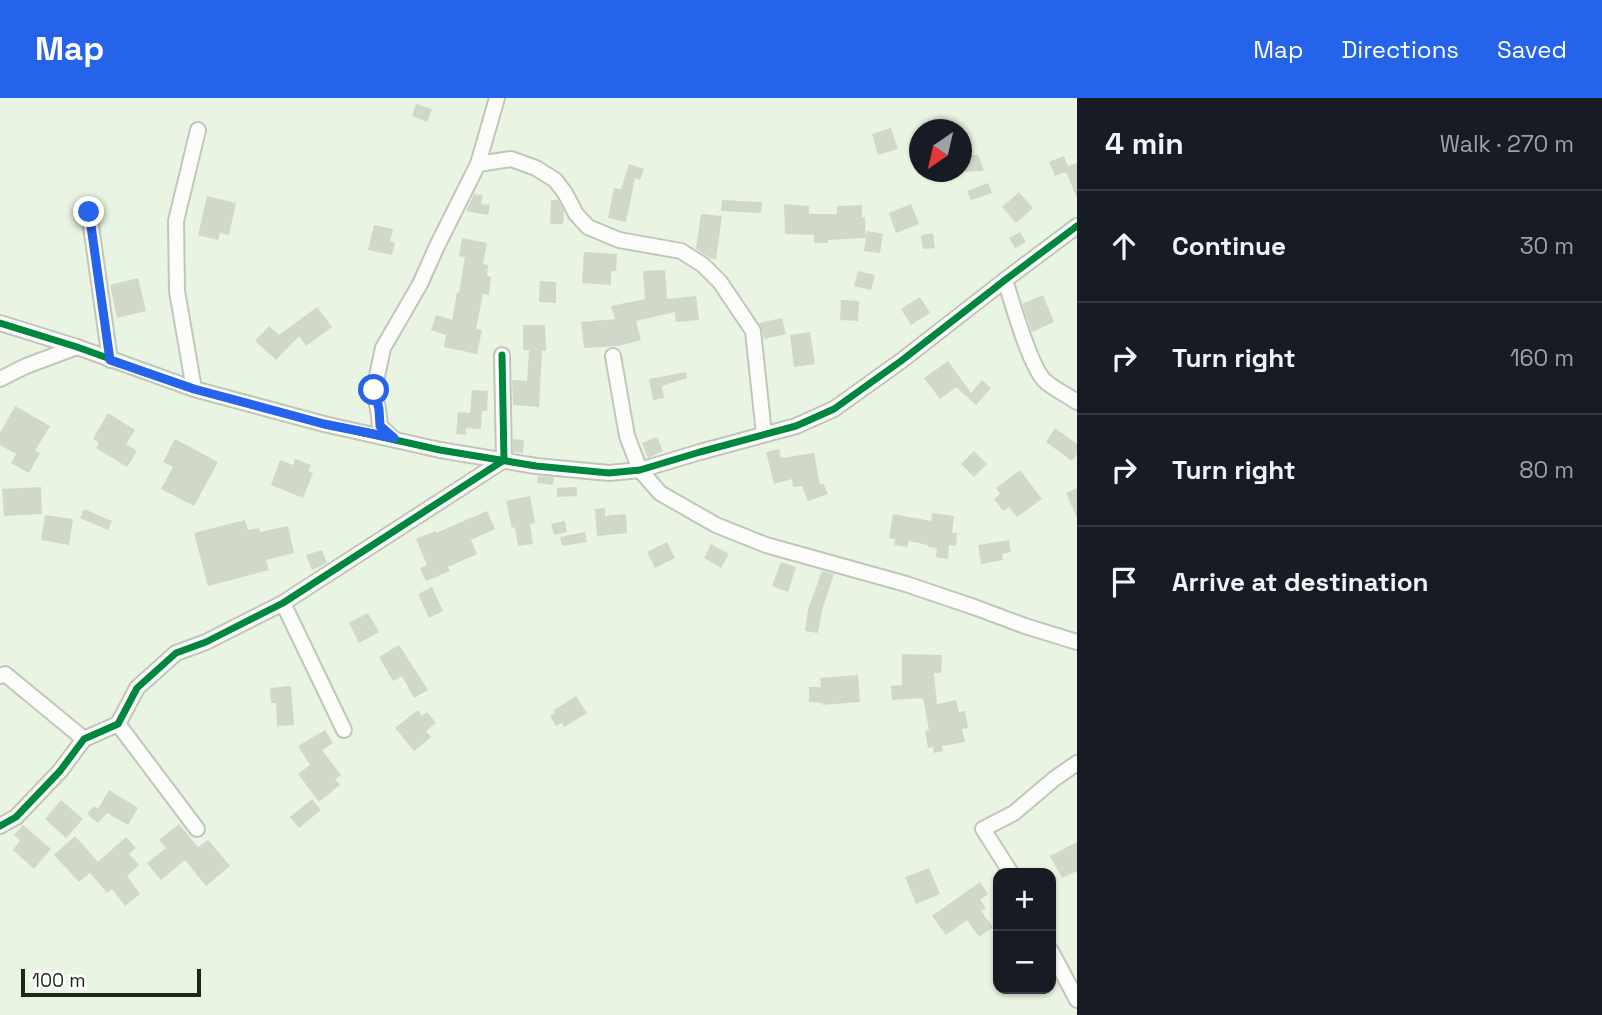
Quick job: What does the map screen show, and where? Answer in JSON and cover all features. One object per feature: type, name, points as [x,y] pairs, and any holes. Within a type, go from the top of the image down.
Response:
[{"type":"street","points":[[394,438],[380,426],[374,390],[383,348],[415,293],[478,164],[497,98]]},
{"type":"street","points":[[194,389],[177,291],[176,221],[198,130]]},
{"type":"street","points":[[478,164],[510,159],[536,168],[555,180],[576,214],[588,227],[619,240],[681,251],[703,265],[720,282],[753,331],[764,434]]},
{"type":"street","points":[[89,212],[110,360]]},
{"type":"street","points":[[0,323],[78,347],[194,389],[324,424],[440,450],[536,466],[609,472],[640,470],[796,426],[834,409],[1077,226]]},
{"type":"street","points":[[1005,280],[1038,371],[1045,380],[1077,402]]},
{"type":"street","points":[[0,379],[26,366],[78,347]]},
{"type":"street","points":[[502,355],[504,460]]},
{"type":"street","points":[[613,356],[627,436],[640,470],[660,493],[716,525],[766,545],[906,584],[1077,642]]},
{"type":"street","points":[[0,826],[16,817],[60,771],[84,739],[118,724],[136,688],[176,653],[206,642],[283,603],[504,460]]},
{"type":"street","points":[[283,603],[344,730]]},
{"type":"street","points":[[0,676],[5,674],[84,739]]},
{"type":"street","points":[[118,724],[197,830]]},
{"type":"street","points":[[1008,868],[983,829],[1014,814],[1077,762]]},
{"type":"street","points":[[1056,960],[1077,1000]]},
{"type":"building","points":[[416,104],[432,109],[427,122],[412,116]]},
{"type":"building","points":[[891,128],[898,149],[878,155],[872,134]]},
{"type":"building","points":[[972,155],[978,155],[984,171],[972,172]]},
{"type":"building","points":[[1064,156],[1068,166],[1077,163],[1077,198],[1066,172],[1055,176],[1049,162]]},
{"type":"building","points":[[629,164],[644,169],[640,180],[635,178],[626,222],[608,218],[614,188],[621,189]]},
{"type":"building","points":[[988,183],[992,193],[971,200],[967,191]]},
{"type":"building","points":[[1019,192],[1033,208],[1016,223],[1002,207]]},
{"type":"building","points":[[474,194],[483,195],[481,204],[490,205],[488,215],[466,211]]},
{"type":"building","points":[[207,196],[236,203],[229,235],[220,233],[218,240],[198,235]]},
{"type":"building","points":[[551,200],[558,200],[564,211],[563,224],[550,224]]},
{"type":"building","points":[[722,200],[762,202],[761,213],[721,211]]},
{"type":"building","points":[[784,204],[809,206],[809,214],[837,214],[837,206],[862,205],[866,238],[814,243],[814,235],[785,234]]},
{"type":"building","points":[[911,204],[919,224],[896,233],[889,213]]},
{"type":"building","points":[[701,214],[722,216],[716,259],[696,249]]},
{"type":"building","points":[[374,225],[393,229],[390,241],[395,243],[392,255],[368,250]]},
{"type":"building","points":[[867,231],[883,234],[880,253],[864,251]]},
{"type":"building","points":[[1020,232],[1026,242],[1015,248],[1009,238]]},
{"type":"building","points":[[933,233],[935,248],[923,249],[921,235]]},
{"type":"building","points":[[462,238],[487,243],[483,264],[488,265],[487,276],[491,277],[489,295],[483,294],[476,329],[482,330],[477,354],[444,347],[446,335],[431,330],[436,315],[452,320],[465,257],[459,256]]},
{"type":"building","points":[[584,252],[617,254],[616,271],[611,271],[611,285],[582,283]]},
{"type":"building","points":[[665,270],[667,299],[696,296],[699,320],[676,322],[675,312],[636,321],[641,340],[618,346],[584,348],[581,322],[615,319],[611,306],[645,299],[643,271]]},
{"type":"building","points":[[858,271],[875,275],[871,290],[854,286]]},
{"type":"building","points":[[138,278],[146,311],[117,318],[110,285]]},
{"type":"building","points":[[540,281],[556,282],[556,303],[539,302]]},
{"type":"building","points":[[1043,295],[1054,322],[1032,332],[1022,304]]},
{"type":"building","points":[[920,297],[930,313],[911,325],[901,309]]},
{"type":"building","points":[[841,300],[859,301],[858,321],[840,320]]},
{"type":"building","points":[[317,307],[332,327],[306,346],[299,336],[276,360],[255,341],[269,326],[279,335]]},
{"type":"building","points":[[782,318],[786,334],[764,339],[759,323]]},
{"type":"building","points":[[523,325],[545,325],[546,351],[542,351],[539,407],[513,405],[512,380],[527,381],[529,350],[523,350]]},
{"type":"building","points":[[810,332],[815,364],[794,367],[790,335]]},
{"type":"building","points":[[948,361],[971,393],[982,380],[991,388],[976,405],[956,387],[940,399],[924,378]]},
{"type":"building","points":[[686,372],[687,378],[662,386],[664,398],[653,400],[649,379]]},
{"type":"building","points":[[472,390],[488,391],[487,411],[482,411],[481,429],[466,428],[466,435],[456,434],[458,412],[470,413]]},
{"type":"building","points":[[15,406],[50,426],[35,451],[40,453],[29,473],[11,463],[16,454],[0,445],[0,433]]},
{"type":"building","points":[[108,413],[135,430],[126,444],[137,451],[127,467],[96,448],[99,443],[93,439]]},
{"type":"building","points":[[1055,428],[1077,444],[1077,454],[1072,461],[1046,442]]},
{"type":"building","points":[[657,437],[663,451],[648,458],[642,443]]},
{"type":"building","points":[[175,439],[218,462],[194,506],[161,489],[173,467],[163,462]]},
{"type":"building","points":[[513,439],[524,440],[523,453],[513,452]]},
{"type":"building","points":[[779,449],[781,458],[814,453],[820,485],[823,483],[828,494],[808,501],[802,486],[793,487],[792,479],[774,484],[766,452]]},
{"type":"building","points":[[974,451],[987,464],[974,477],[961,464]]},
{"type":"building","points":[[295,459],[311,465],[308,471],[313,473],[303,498],[271,485],[280,460],[293,465]]},
{"type":"building","points":[[1020,470],[1042,499],[1017,517],[1009,507],[1003,511],[994,499],[1000,494],[996,488]]},
{"type":"building","points":[[538,476],[554,477],[553,485],[537,483]]},
{"type":"building","points":[[41,487],[42,514],[4,516],[2,489]]},
{"type":"building","points":[[577,487],[577,496],[557,497],[557,488]]},
{"type":"building","points":[[1077,488],[1077,518],[1066,493]]},
{"type":"building","points":[[530,496],[535,523],[530,524],[533,544],[518,546],[506,501]]},
{"type":"building","points":[[605,508],[605,516],[626,514],[627,533],[597,536],[595,509]]},
{"type":"building","points":[[84,509],[112,521],[108,530],[80,518]]},
{"type":"building","points":[[487,511],[495,529],[471,540],[477,554],[448,567],[450,571],[426,581],[420,568],[427,565],[416,539]]},
{"type":"building","points":[[932,513],[954,516],[952,533],[957,533],[956,546],[949,545],[948,559],[936,557],[937,548],[909,541],[907,547],[894,545],[895,539],[889,538],[893,514],[931,521]]},
{"type":"building","points":[[45,515],[73,519],[69,545],[41,540]]},
{"type":"building","points":[[245,520],[248,530],[259,528],[260,532],[288,526],[294,553],[266,560],[269,570],[208,586],[194,533]]},
{"type":"building","points":[[565,521],[567,532],[554,535],[551,524]]},
{"type":"building","points":[[585,532],[587,542],[562,546],[560,537]]},
{"type":"building","points":[[1009,540],[1011,552],[1002,554],[1003,560],[981,564],[978,545]]},
{"type":"building","points":[[667,542],[675,558],[655,568],[647,552]]},
{"type":"building","points":[[711,544],[729,554],[721,568],[704,558]]},
{"type":"building","points":[[322,550],[327,563],[312,570],[306,555]]},
{"type":"building","points":[[781,562],[796,567],[788,592],[772,586]]},
{"type":"building","points":[[822,571],[834,574],[822,610],[818,633],[805,631],[808,609]]},
{"type":"building","points":[[432,587],[443,611],[429,618],[418,594]]},
{"type":"building","points":[[368,613],[379,632],[359,643],[349,623]]},
{"type":"building","points":[[399,645],[428,690],[414,698],[402,676],[393,681],[379,657]]},
{"type":"building","points":[[902,654],[942,655],[941,673],[934,673],[937,704],[956,700],[959,712],[965,711],[968,728],[962,729],[965,742],[942,746],[943,751],[934,753],[933,747],[928,748],[925,731],[929,730],[923,698],[892,700],[891,686],[902,685]]},
{"type":"building","points":[[858,675],[860,702],[823,705],[809,702],[809,687],[821,687],[820,678]]},
{"type":"building","points":[[291,686],[294,725],[277,726],[276,703],[271,703],[270,688]]},
{"type":"building","points":[[576,696],[587,713],[564,727],[562,723],[556,726],[550,716],[555,713],[554,710]]},
{"type":"building","points":[[418,710],[422,716],[427,712],[436,723],[426,731],[431,737],[414,751],[395,728]]},
{"type":"building","points":[[325,730],[333,743],[322,750],[341,775],[335,779],[340,785],[319,802],[298,774],[310,765],[298,746]]},
{"type":"building","points":[[109,790],[138,808],[128,825],[107,813],[98,823],[87,814],[94,806],[98,809]]},
{"type":"building","points":[[312,799],[321,810],[299,828],[290,817]]},
{"type":"building","points":[[61,800],[83,819],[66,838],[45,819]]},
{"type":"building","points":[[179,824],[198,847],[208,840],[230,866],[206,886],[185,860],[161,880],[147,863],[166,848],[159,840]]},
{"type":"building","points":[[23,825],[51,849],[34,869],[13,850],[20,840],[14,835]]},
{"type":"building","points":[[75,836],[98,862],[126,837],[136,848],[129,854],[139,865],[127,876],[140,894],[125,906],[112,889],[107,893],[90,873],[79,882],[54,855]]},
{"type":"building","points":[[1077,842],[1077,871],[1062,878],[1050,856]]},
{"type":"building","points":[[929,868],[940,894],[916,904],[905,877]]},
{"type":"building","points":[[980,882],[988,894],[980,900],[986,908],[981,911],[993,927],[979,937],[967,920],[946,935],[932,916]]},
{"type":"cycle path","points":[[0,323],[194,389],[324,424],[440,450],[536,466],[609,473],[640,470],[796,426],[834,409],[1077,226]]},
{"type":"cycle path","points":[[0,826],[16,817],[60,771],[84,739],[118,724],[137,688],[176,653],[206,642],[283,603],[504,460],[502,355]]},
{"type":"route","points":[[89,212],[110,360],[194,389],[324,424],[394,438],[380,426],[374,390]]}]
